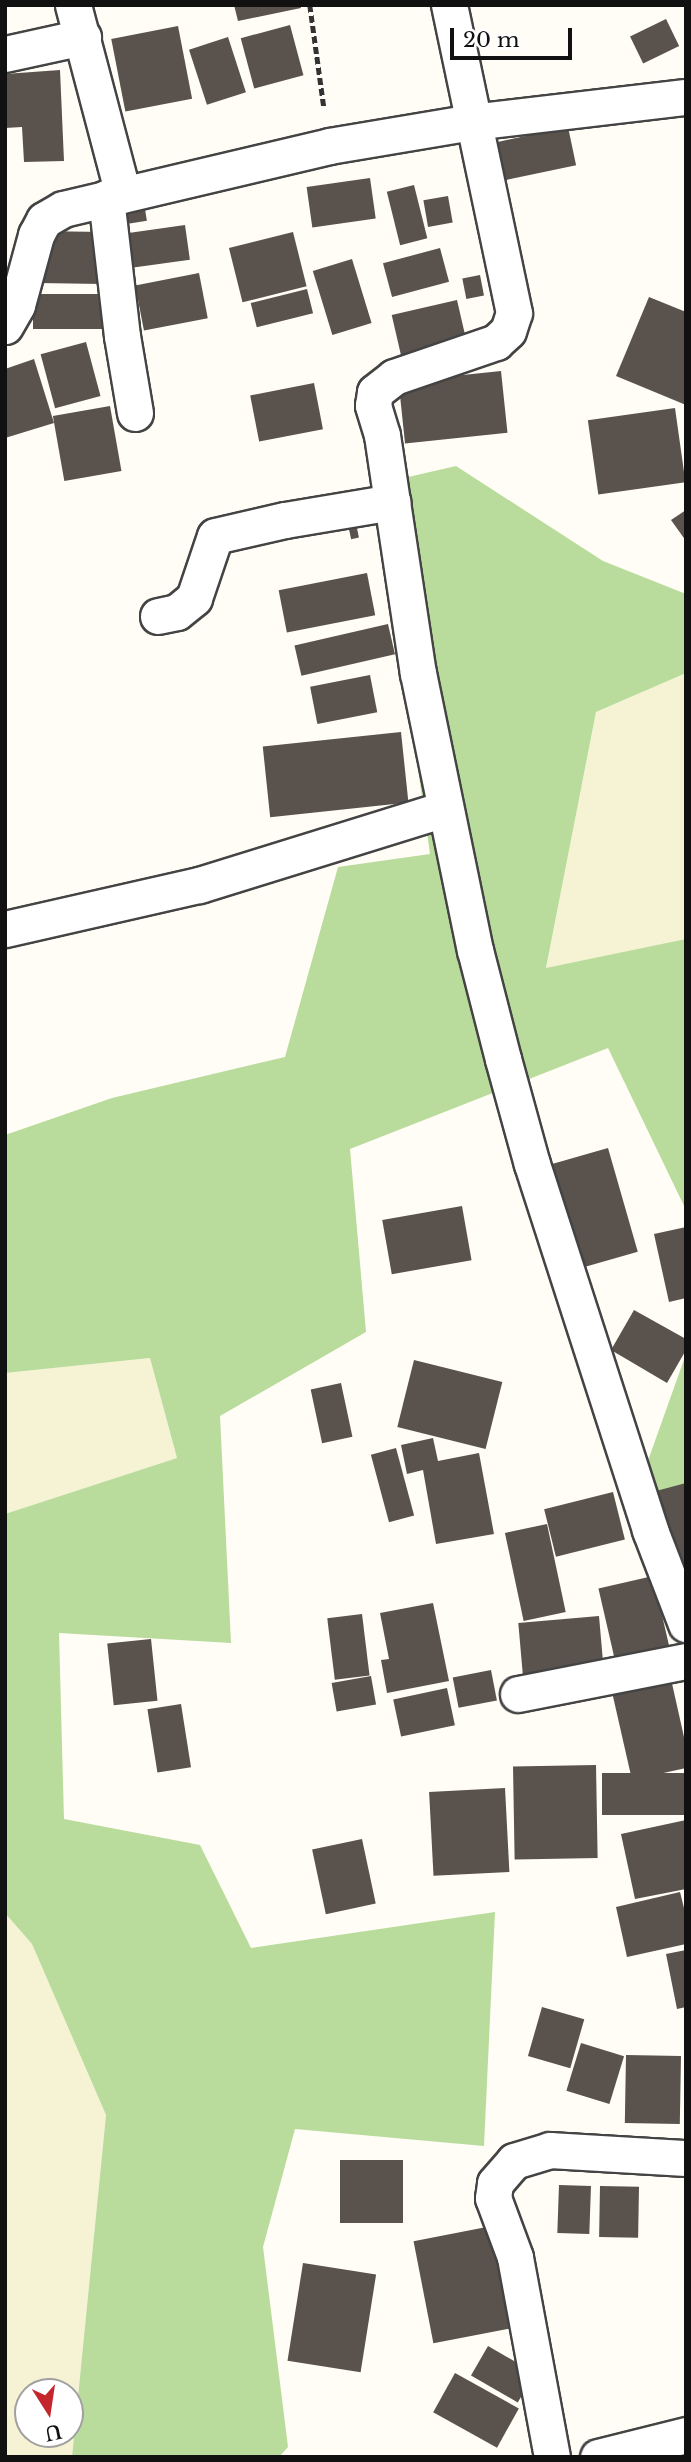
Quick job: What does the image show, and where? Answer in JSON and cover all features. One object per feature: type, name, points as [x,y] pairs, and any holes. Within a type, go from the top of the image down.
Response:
[{"type":"street","points":[[449,5],[471,122],[513,313],[508,331],[496,342],[394,377],[375,392],[373,405],[382,435],[418,673],[475,950],[533,1164],[650,1530],[686,1624]]},
{"type":"street","points":[[5,54],[78,21],[115,196],[135,413]]},
{"type":"street","points":[[5,326],[16,305],[36,235],[44,220],[64,209],[329,146],[471,122],[686,97]]},
{"type":"street","points":[[158,615],[177,612],[194,598],[215,536],[285,520],[392,502]]},
{"type":"street","points":[[5,929],[200,884],[445,809]]},
{"type":"street","points":[[518,1694],[686,1661]]},
{"type":"street","points":[[552,2457],[515,2257],[493,2198],[495,2183],[514,2161],[550,2150],[686,2158]]},
{"type":"street","points":[[617,2455],[686,2435]]},
{"type":"path","points":[[310,5],[329,146]]},
{"type":"shaded area","points":[[686,673],[686,939],[546,969],[596,712]]},
{"type":"shaded area","points":[[150,1358],[177,1458],[5,1514],[5,1373]]},
{"type":"shaded area","points":[[5,1913],[32,1944],[106,2115],[80,2378],[14,2378],[14,2448],[73,2448],[72,2457],[5,2457]]},
{"type":"green space","points":[[456,466],[603,561],[686,594],[686,673],[596,712],[546,968],[686,939],[686,1210],[608,1048],[350,1149],[366,1332],[220,1416],[231,1643],[59,1633],[64,1819],[200,1845],[251,1948],[495,1912],[484,2146],[295,2129],[263,2247],[288,2447],[279,2457],[72,2457],[73,2448],[84,2448],[84,2378],[80,2378],[106,2115],[32,1944],[5,1913],[5,1514],[177,1458],[150,1358],[5,1373],[5,1135],[112,1098],[285,1057],[338,867],[430,854],[378,484]]},
{"type":"green space","points":[[686,1354],[686,1487],[635,1497]]},
{"type":"building","points":[[234,5],[300,5],[301,8],[238,21]]},
{"type":"building","points":[[666,19],[679,46],[643,63],[630,37]]},
{"type":"building","points":[[290,25],[303,75],[254,88],[241,38]]},
{"type":"building","points":[[178,26],[192,99],[125,112],[111,39]]},
{"type":"building","points":[[228,37],[246,92],[207,105],[189,50]]},
{"type":"building","points":[[60,70],[64,161],[24,162],[22,127],[5,128],[5,74]]},
{"type":"building","points":[[568,127],[576,165],[505,180],[497,142]]},
{"type":"building","points":[[370,178],[376,219],[312,228],[307,187]]},
{"type":"building","points":[[414,185],[427,238],[400,245],[387,192]]},
{"type":"building","points":[[448,196],[453,223],[428,227],[423,200]]},
{"type":"building","points":[[145,209],[147,221],[117,226],[115,214]]},
{"type":"building","points":[[185,225],[190,260],[125,269],[120,234]]},
{"type":"building","points":[[39,231],[103,232],[102,284],[38,283]]},
{"type":"building","points":[[293,232],[307,286],[243,302],[229,248]]},
{"type":"building","points":[[440,248],[449,282],[392,297],[383,263]]},
{"type":"building","points":[[352,259],[372,323],[332,335],[313,271]]},
{"type":"building","points":[[199,273],[208,318],[144,331],[135,285]]},
{"type":"building","points":[[480,275],[484,296],[466,299],[462,278]]},
{"type":"building","points":[[307,289],[313,313],[257,327],[251,303]]},
{"type":"building","points":[[33,294],[105,294],[105,329],[33,329]]},
{"type":"building","points":[[649,297],[686,312],[686,405],[616,376]]},
{"type":"building","points":[[457,300],[468,346],[402,361],[392,315]]},
{"type":"building","points":[[86,342],[100,396],[55,408],[41,354]]},
{"type":"building","points":[[34,359],[54,423],[5,438],[5,369]]},
{"type":"building","points":[[501,371],[507,433],[405,443],[399,382]]},
{"type":"building","points":[[314,383],[323,429],[259,442],[250,395]]},
{"type":"building","points":[[110,406],[121,471],[64,481],[53,416]]},
{"type":"building","points":[[675,408],[685,482],[598,495],[588,420]]},
{"type":"building","points":[[686,510],[686,541],[671,520]]},
{"type":"building","points":[[355,519],[359,538],[351,539],[347,521]]},
{"type":"building","points":[[367,573],[375,615],[287,632],[279,590]]},
{"type":"building","points":[[388,624],[395,654],[301,676],[294,646]]},
{"type":"building","points":[[370,675],[377,712],[317,724],[310,687]]},
{"type":"building","points":[[401,732],[408,803],[270,817],[263,747]]},
{"type":"building","points":[[608,1148],[638,1252],[570,1271],[541,1167]]},
{"type":"building","points":[[462,1206],[472,1260],[392,1274],[382,1220]]},
{"type":"building","points":[[686,1227],[686,1298],[669,1302],[654,1234]]},
{"type":"building","points":[[634,1310],[686,1339],[686,1350],[667,1383],[611,1350]]},
{"type":"building","points":[[414,1360],[502,1382],[486,1449],[397,1427]]},
{"type":"building","points":[[341,1383],[352,1437],[322,1443],[311,1389]]},
{"type":"building","points":[[433,1438],[438,1461],[479,1453],[494,1534],[436,1544],[423,1470],[407,1474],[401,1445]]},
{"type":"building","points":[[396,1448],[414,1516],[389,1522],[371,1455]]},
{"type":"building","points":[[686,1483],[686,1606],[685,1606],[656,1491]]},
{"type":"building","points":[[613,1492],[625,1540],[556,1557],[544,1509]]},
{"type":"building","points":[[547,1524],[566,1612],[524,1621],[505,1533]]},
{"type":"building","points":[[653,1576],[671,1656],[617,1668],[598,1589]]},
{"type":"building","points":[[433,1603],[449,1681],[387,1693],[381,1660],[389,1659],[380,1613]]},
{"type":"building","points":[[362,1614],[370,1676],[335,1680],[327,1618]]},
{"type":"building","points":[[599,1616],[604,1675],[523,1682],[518,1623]]},
{"type":"building","points":[[151,1639],[157,1701],[114,1705],[107,1644]]},
{"type":"building","points":[[491,1670],[497,1700],[459,1708],[453,1677]]},
{"type":"building","points":[[371,1676],[376,1705],[337,1712],[332,1683]]},
{"type":"building","points":[[671,1679],[686,1746],[686,1768],[632,1780],[612,1692]]},
{"type":"building","points":[[447,1688],[455,1725],[401,1737],[393,1699]]},
{"type":"building","points":[[181,1704],[191,1767],[157,1773],[147,1709]]},
{"type":"building","points":[[596,1765],[598,1858],[515,1859],[513,1766]]},
{"type":"building","points":[[602,1773],[686,1773],[686,1815],[602,1815]]},
{"type":"building","points":[[505,1788],[509,1872],[434,1876],[429,1792]]},
{"type":"building","points":[[686,1820],[686,1889],[635,1899],[621,1834]]},
{"type":"building","points":[[362,1839],[376,1904],[326,1914],[312,1850]]},
{"type":"building","points":[[680,1892],[686,1916],[686,1944],[627,1957],[616,1907]]},
{"type":"building","points":[[686,1950],[686,2007],[677,2009],[666,1954]]},
{"type":"building","points":[[542,2007],[584,2019],[570,2068],[528,2056]]},
{"type":"building","points":[[581,2043],[624,2056],[609,2104],[566,2091]]},
{"type":"building","points":[[626,2055],[681,2056],[680,2124],[625,2123]]},
{"type":"building","points":[[340,2160],[403,2160],[403,2223],[340,2223]]},
{"type":"building","points":[[559,2185],[591,2186],[589,2234],[557,2233]]},
{"type":"building","points":[[600,2186],[639,2187],[638,2238],[599,2237]]},
{"type":"building","points":[[497,2225],[517,2327],[433,2343],[414,2241]]},
{"type":"building","points":[[303,2263],[376,2275],[361,2372],[288,2361]]},
{"type":"building","points":[[488,2346],[535,2373],[518,2402],[471,2375]]},
{"type":"building","points":[[455,2373],[519,2408],[497,2448],[433,2412]]}]
